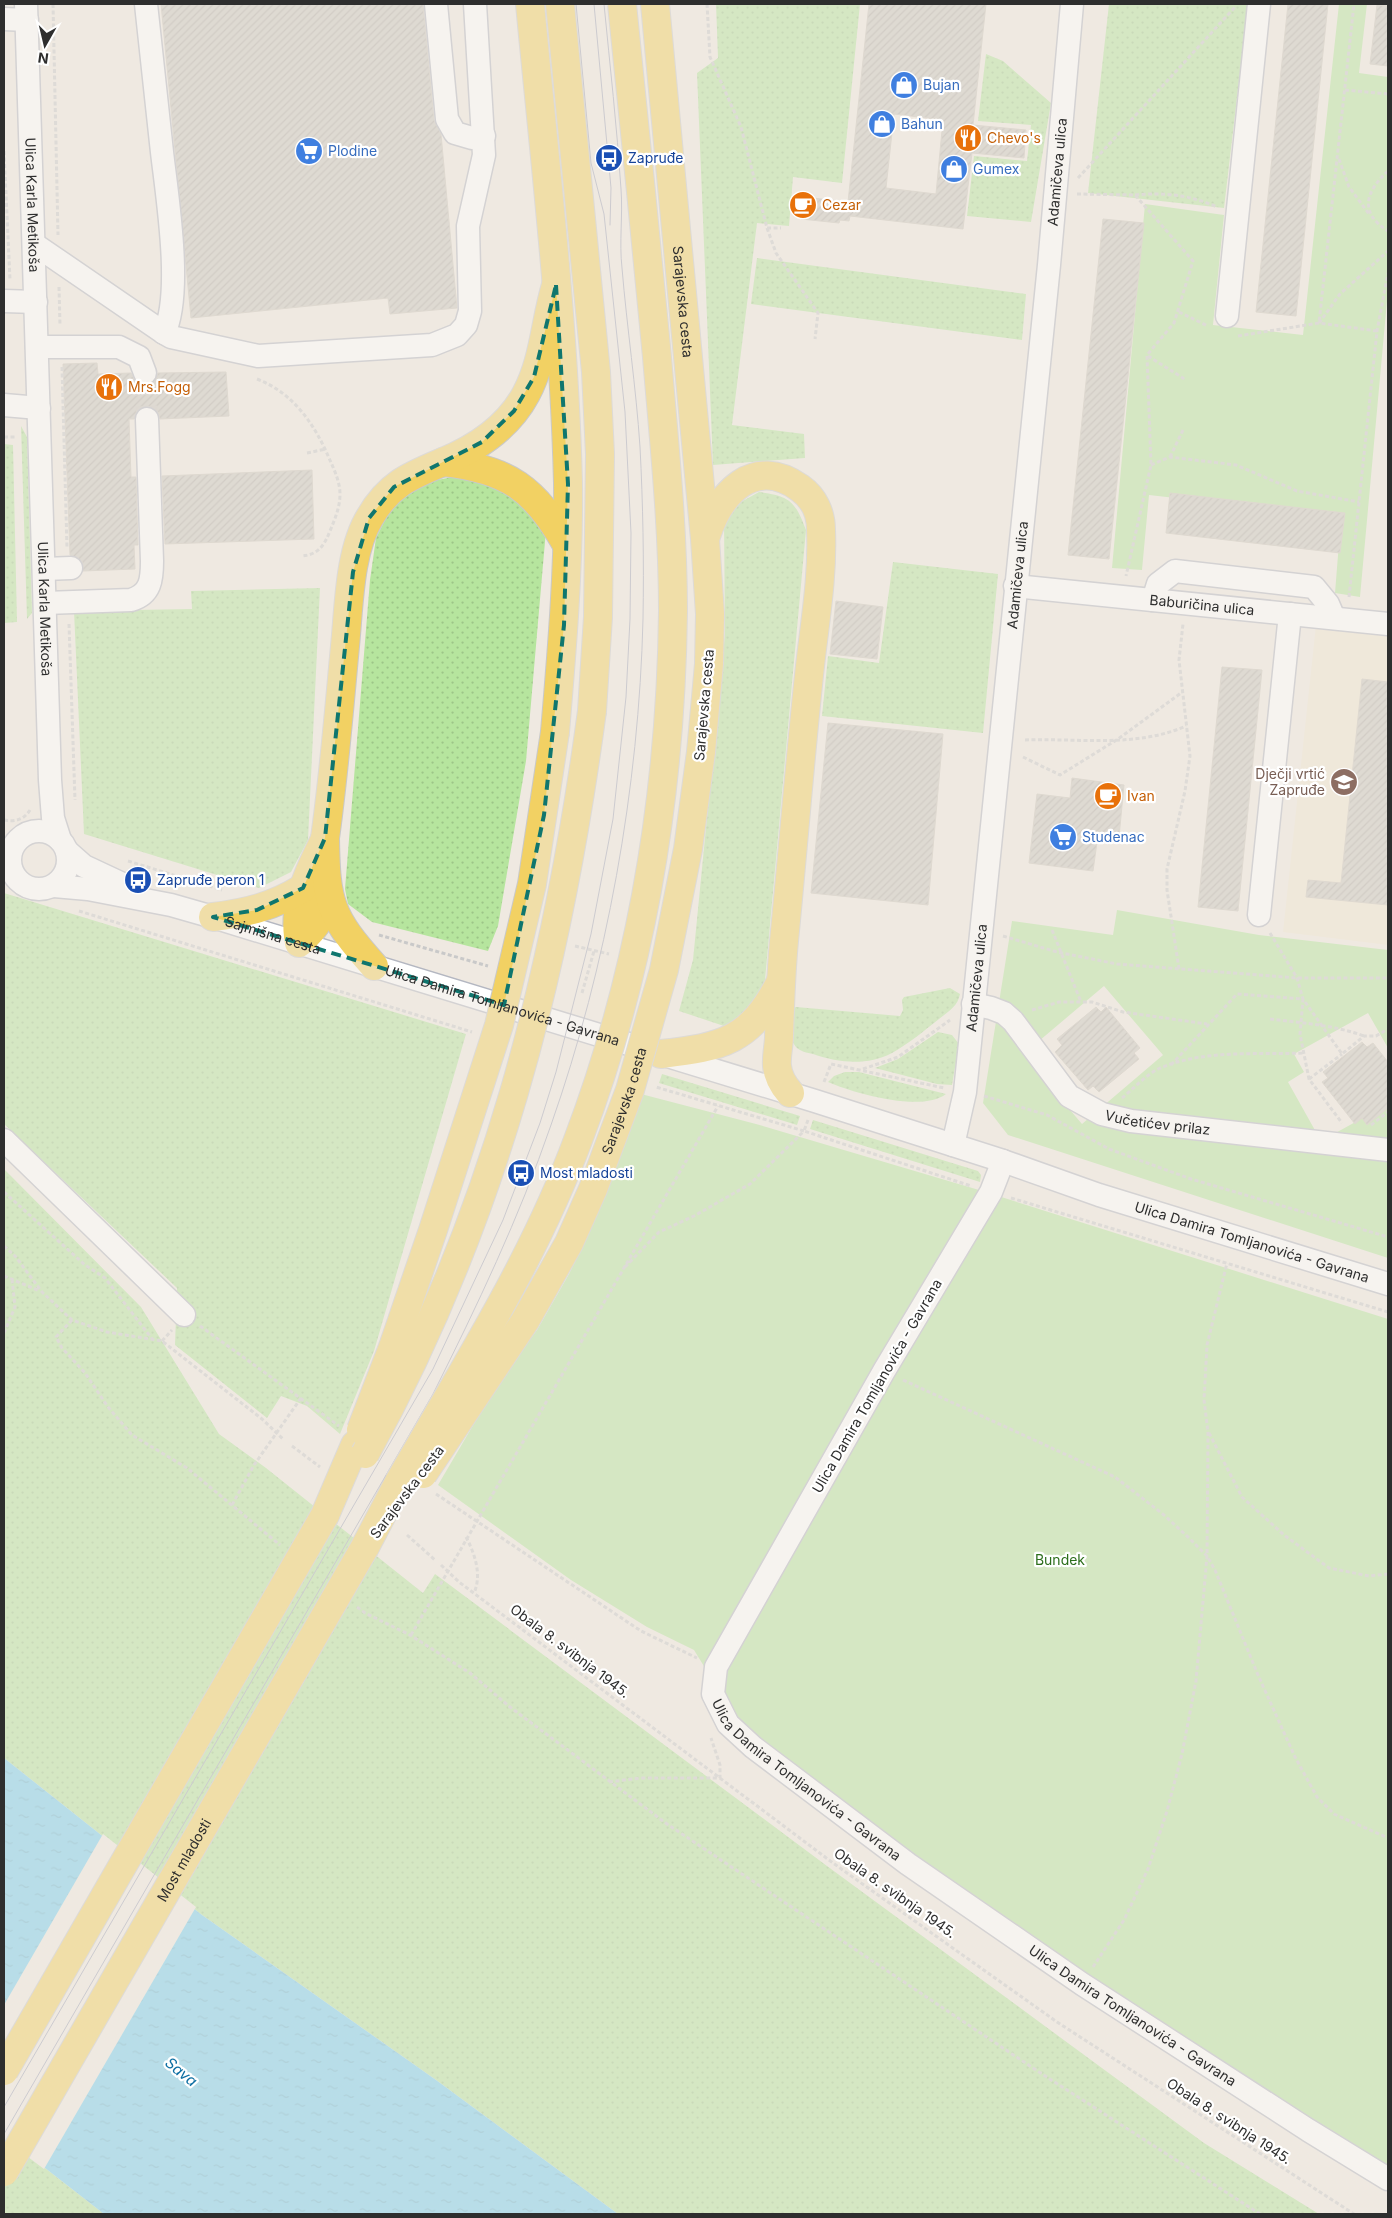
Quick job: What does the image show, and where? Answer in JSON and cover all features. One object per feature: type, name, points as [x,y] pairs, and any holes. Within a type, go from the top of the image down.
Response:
[{"type":"main road","points":[[4,2071],[325,1516],[393,1347],[463,1142],[499,1025],[532,884],[556,732],[564,625],[567,545],[568,484],[564,390],[530,4]]},
{"type":"main road","points":[[354,1443],[408,1374],[454,1270],[492,1169],[554,940],[581,791],[592,710],[598,617],[600,454],[596,372],[560,4]]},
{"type":"main road","name":"Sarajevska cesta","points":[[413,1488],[553,1202],[578,1141],[618,1016],[643,910],[657,835],[667,747],[673,612],[672,546],[664,434],[622,4]]},
{"type":"main road","name":"Sarajevska cesta","points":[[365,1547],[413,1488],[526,1321],[569,1243],[593,1189],[630,1090],[664,970],[686,866],[701,752],[710,614],[706,539],[655,4]]},
{"type":"main road","points":[[299,943],[296,920],[316,889],[325,838],[348,613],[358,548],[369,518],[382,500],[409,477],[424,468],[444,462],[482,442],[500,428],[526,394],[540,358],[548,311],[556,285]]},
{"type":"main road","points":[[444,462],[488,470],[515,482],[551,516],[567,545]]},
{"type":"main road","points":[[706,539],[712,518],[729,492],[745,480],[761,476],[778,477],[791,482],[806,493],[815,503],[819,515],[821,530],[817,612],[810,665],[780,981],[777,1065],[783,1085],[790,1093]]},
{"type":"main road","points":[[213,917],[257,910],[316,889]]},
{"type":"main road","points":[[316,889],[331,906],[343,929],[374,966]]},
{"type":"main road","points":[[661,1054],[695,1050],[719,1044],[735,1037],[759,1017],[769,1004],[780,981]]},
{"type":"main road","name":"Most mladosti","points":[[4,2172],[365,1547]]},
{"type":"street","points":[[146,4],[170,222],[172,293],[170,320],[164,333]]},
{"type":"street","points":[[436,4],[447,119],[455,133],[472,138],[484,136]]},
{"type":"street","points":[[34,244],[171,337],[258,356],[432,345],[457,335],[466,325],[470,311],[468,226],[484,154],[475,4]]},
{"type":"street","name":"Adamičeva ulica","points":[[953,1145],[964,1092],[1049,265],[1072,4]]},
{"type":"street","points":[[1229,326],[1237,216],[1259,4]]},
{"type":"street","points":[[4,19],[27,12]]},
{"type":"street","name":"Ulica Karla Metikoša","points":[[27,12],[50,780],[53,818],[64,845]]},
{"type":"street","points":[[7,294],[36,302]]},
{"type":"street","points":[[37,347],[119,347],[139,356],[145,373]]},
{"type":"street","points":[[4,405],[39,408]]},
{"type":"street","points":[[45,603],[131,600],[141,597],[152,581],[147,419]]},
{"type":"street","points":[[44,569],[69,568]]},
{"type":"street","points":[[1153,600],[1158,584],[1175,571],[1314,587],[1340,619]]},
{"type":"street","name":"Baburičina ulica","points":[[1015,586],[1388,624]]},
{"type":"street","points":[[1259,915],[1290,614]]},
{"type":"street","name":"Ulica Karla Metikoša","points":[[19,836],[38,820],[50,780]]},
{"type":"street","points":[[40,831],[50,833],[64,845],[69,861],[67,871],[54,886],[35,889],[11,875],[10,862],[19,836],[40,831]]},
{"type":"street","name":"Sajmišna cesta","points":[[64,845],[76,861],[88,869],[171,905]]},
{"type":"street","name":"Sajmišna cesta","points":[[54,886],[88,889],[171,905],[374,966]]},
{"type":"street","name":"Ulica Damira Tomljanovića - Gavrana","points":[[374,966],[790,1093],[1002,1161],[1099,1195],[1388,1284]]},
{"type":"street","name":"Vučetićev prilaz","points":[[973,1004],[991,1008],[1004,1014],[1014,1022],[1069,1096],[1102,1114],[1131,1121],[1388,1150]]},
{"type":"street","points":[[4,1140],[184,1315]]},
{"type":"street","name":"Ulica Damira Tomljanovića - Gavrana","points":[[1002,1161],[990,1192],[884,1371],[716,1667],[713,1694],[728,1724],[753,1746],[908,1864],[1082,1984],[1308,2130],[1388,2179]]},
{"type":"path","points":[[53,4],[58,262],[69,568]]},
{"type":"path","points":[[706,4],[710,57],[741,127],[767,228],[776,253],[818,313],[815,339]]},
{"type":"path","points":[[1076,180],[1238,4]]},
{"type":"path","points":[[1320,323],[1354,4]]},
{"type":"path","points":[[1345,90],[1388,94]]},
{"type":"path","points":[[4,151],[7,294]]},
{"type":"path","points":[[1338,155],[1349,188],[1370,215],[1388,231]]},
{"type":"path","points":[[1370,215],[1367,206],[1371,194],[1380,179],[1388,172]]},
{"type":"path","points":[[1075,194],[1135,195],[1161,192],[1202,200],[1237,216]]},
{"type":"path","points":[[1121,597],[1150,465],[1147,355],[1174,323],[1193,261],[1135,195]]},
{"type":"path","points":[[767,228],[781,228]]},
{"type":"path","points":[[1320,323],[1340,294],[1388,251]]},
{"type":"path","points":[[1340,619],[1359,502],[1377,331],[1388,273]]},
{"type":"path","points":[[1229,326],[1320,323],[1377,331]]},
{"type":"path","points":[[1147,355],[1186,380]]},
{"type":"path","points":[[255,378],[281,391],[301,410],[317,432],[326,449],[338,481],[339,507],[325,544],[319,551],[301,556]]},
{"type":"path","points":[[1170,457],[1183,430]]},
{"type":"path","points":[[4,437],[16,437]]},
{"type":"path","points":[[307,453],[326,449]]},
{"type":"path","points":[[1150,465],[1170,457],[1236,465],[1297,491],[1359,502]]},
{"type":"path","points":[[68,602],[76,808]]},
{"type":"path","points":[[1179,969],[1167,890],[1167,869],[1185,791],[1190,756],[1179,660],[1186,603]]},
{"type":"path","points":[[1023,757],[1060,775],[1118,739],[1182,693]]},
{"type":"path","points":[[1025,740],[1146,739],[1168,734],[1186,726]]},
{"type":"path","points":[[4,820],[11,821],[24,818],[31,809],[32,802]]},
{"type":"path","points":[[127,860],[227,892]]},
{"type":"path","points":[[74,910],[477,1033]]},
{"type":"path","points":[[1259,915],[1297,978],[1303,999],[1342,1054]]},
{"type":"path","points":[[981,927],[1061,953],[1116,964],[1297,978],[1388,978]]},
{"type":"path","points":[[1052,930],[1081,1002]]},
{"type":"path","points":[[376,934],[492,967]]},
{"type":"path","points":[[574,950],[575,945],[612,955],[612,958]]},
{"type":"path","points":[[582,993],[594,951]]},
{"type":"path","points":[[364,999],[366,993]]},
{"type":"path","points":[[1171,1065],[1237,994],[1303,999]]},
{"type":"path","points":[[1303,999],[1301,1022],[1303,1053],[1309,1079],[1342,1124]]},
{"type":"path","points":[[1024,1012],[1060,1002],[1092,1002],[1123,1012],[1208,1024]]},
{"type":"path","points":[[862,1069],[898,1057],[973,1004]]},
{"type":"path","points":[[1270,1019],[1349,1030],[1364,1036],[1376,1036],[1388,1029]]},
{"type":"path","points":[[1309,1079],[1364,1036]]},
{"type":"path","points":[[1090,1138],[1102,1114],[1157,1070],[1213,1054],[1236,1056],[1303,1053]]},
{"type":"path","points":[[825,1080],[831,1064],[862,1069],[951,1090]]},
{"type":"path","points":[[651,1086],[804,1131],[990,1192],[1388,1312]]},
{"type":"path","points":[[977,1094],[1047,1115],[1109,1149],[1191,1179],[1388,1237]]},
{"type":"path","points":[[410,1635],[718,1106]]},
{"type":"path","points":[[621,1270],[659,1232],[694,1216],[750,1184],[804,1131],[809,1118]]},
{"type":"path","points":[[4,1192],[85,1265],[105,1278],[153,1340]]},
{"type":"path","points":[[4,1246],[42,1292],[72,1320],[107,1332],[162,1341],[284,1440]]},
{"type":"path","points":[[1082,1984],[1124,1920],[1148,1869],[1167,1812],[1182,1754],[1196,1681],[1207,1556],[1208,1432],[1204,1400],[1207,1345],[1227,1263]]},
{"type":"path","points":[[4,1276],[42,1292]]},
{"type":"path","points":[[4,1332],[15,1307],[12,1279]]},
{"type":"path","points":[[184,1315],[301,1398],[354,1443]]},
{"type":"path","points":[[72,1320],[56,1337],[62,1348],[85,1373],[132,1435],[187,1468],[282,1547]]},
{"type":"path","points":[[884,1371],[1115,1477],[1164,1515],[1207,1556],[1215,1570],[1258,1675],[1295,1757],[1317,1797],[1334,1814],[1388,1838]]},
{"type":"path","points":[[232,1505],[254,1465],[301,1398]]},
{"type":"path","points":[[1208,1432],[1242,1497],[1284,1535],[1329,1568],[1369,1576],[1388,1574]]},
{"type":"path","points":[[292,1446],[323,1468]]},
{"type":"path","points":[[413,1488],[475,1522],[640,1631],[716,1667]]},
{"type":"path","points":[[407,1536],[435,1560]]},
{"type":"path","points":[[466,1537],[472,1548],[477,1570],[478,1584],[474,1593]]},
{"type":"path","name":"Obala 8. svibnja 1945.","points":[[441,1565],[474,1593],[833,1863],[1057,2022],[1354,2214]]},
{"type":"path","points":[[350,1601],[365,1613],[410,1635],[470,1673],[510,1707],[609,1782],[667,1824],[825,1931],[1260,2214]]},
{"type":"path","points":[[609,1782],[640,1778],[720,1778]]},
{"type":"highlighted area","points":[[556,285],[568,484],[564,625],[544,815],[504,1005],[213,917],[257,910],[303,888],[325,838],[353,572],[369,518],[394,487],[482,442],[514,411],[534,377]]},
{"type":"shaded area","name":"Dječji vrtić Zapruđe","points":[[1316,625],[1388,632],[1388,945],[1283,932]]},
{"type":"green space","points":[[716,4],[860,4],[842,183],[793,177],[789,226],[757,223],[732,425],[804,434],[805,458],[713,465],[697,73],[718,58]]},
{"type":"green space","points":[[1109,4],[1248,4],[1224,208],[1088,193]]},
{"type":"green space","points":[[1339,4],[1367,4],[1359,73],[1388,77],[1388,290],[1360,597],[1335,593],[1341,517],[1149,495],[1142,570],[1112,568],[1145,204],[1224,215],[1213,325],[1303,335]]},
{"type":"green space","points":[[986,54],[1003,61],[1051,103],[1031,222],[967,216],[974,156],[1027,161],[1031,125],[978,121]]},
{"type":"green space","points":[[757,258],[1026,294],[1022,340],[751,304]]},
{"type":"green space","points":[[21,426],[27,437],[32,613],[27,619]]},
{"type":"green space","points":[[4,444],[13,445],[17,622],[4,623]]},
{"type":"green space","points":[[458,476],[495,486],[522,499],[546,530],[526,761],[498,926],[488,951],[372,922],[348,904],[345,889],[370,580],[376,538],[393,504],[416,484]]},
{"type":"green space","points":[[759,492],[785,498],[790,502],[798,512],[806,530],[764,991],[749,1012],[727,1027],[679,1011],[693,960],[725,634],[724,521],[739,503]]},
{"type":"green space","points":[[893,562],[998,574],[983,733],[822,716],[828,656],[879,663]]},
{"type":"green space","points":[[320,588],[308,840],[291,872],[259,888],[84,834],[74,611],[192,609],[191,591]]},
{"type":"green space","points":[[4,893],[466,1034],[374,1351],[340,1434],[307,1406],[281,1396],[267,1418],[175,1345],[177,1288],[4,1124]]},
{"type":"green space","points":[[1117,910],[1259,935],[1388,950],[1388,1048],[1368,1013],[1294,1054],[1304,1072],[1288,1082],[1321,1141],[1388,1104],[1388,1258],[1008,1135],[983,1103],[1012,921],[1113,935]],"holes":[[[1104,986],[1163,1055],[1082,1124],[1036,1070],[1039,1041]]]},
{"type":"green space","points":[[950,988],[960,994],[952,1008],[910,1041],[882,1057],[873,1060],[843,1061],[802,1051],[793,1043],[790,1029],[791,1009],[796,1007],[900,1016],[903,1010],[902,1000],[904,997]]},
{"type":"green space","points":[[938,1032],[952,1035],[959,1044],[952,1085],[937,1084],[875,1068],[898,1059]]},
{"type":"green space","points":[[845,1072],[859,1072],[946,1094],[921,1102],[905,1101],[870,1096],[828,1082],[834,1076]]},
{"type":"green space","points":[[662,1074],[800,1116],[797,1125],[659,1083]]},
{"type":"green space","name":"Bundek","points":[[641,1094],[756,1124],[979,1190],[1388,1319],[1388,2168],[1231,2069],[896,1848],[737,1720],[694,1650],[647,1627],[571,1580],[438,1485],[502,1376],[537,1330],[569,1274],[590,1231]]},
{"type":"green space","points":[[813,1120],[978,1171],[981,1175],[980,1182],[810,1129]]},
{"type":"green space","points":[[4,1169],[141,1307],[219,1434],[266,1468],[423,1593],[435,1574],[827,1866],[1204,2143],[1319,2214],[618,2214],[436,2080],[202,1915],[4,1758]]},
{"type":"green space","points":[[4,2136],[104,2214],[4,2214]]},
{"type":"water","name":"Sava","points":[[4,1758],[202,1915],[436,2080],[618,2214],[104,2214],[4,2136]]},
{"type":"pier","points":[[103,1834],[196,1907],[44,2169],[4,2139],[4,2005]]},
{"type":"building","name":"Plodine","points":[[161,4],[423,4],[434,120],[441,134],[457,308],[390,314],[388,298],[191,318]]},
{"type":"building","points":[[869,4],[986,4],[973,125],[1026,130],[1024,158],[972,153],[963,229],[850,216],[849,221],[840,220],[839,223],[801,219],[804,197],[848,202]],"holes":[[[894,114],[943,120],[936,194],[886,188]]]},
{"type":"building","points":[[1288,4],[1328,4],[1296,316],[1256,312]]},
{"type":"building","points":[[1377,5],[1388,6],[1388,66],[1370,64]]},
{"type":"building","points":[[1103,219],[1144,223],[1109,559],[1068,555]]},
{"type":"building","points":[[97,363],[98,374],[131,373],[136,383],[143,386],[155,382],[158,373],[226,372],[229,416],[160,419],[158,412],[147,406],[140,408],[134,419],[129,419],[131,477],[136,477],[138,545],[134,545],[135,569],[83,571],[82,561],[70,555],[63,364]]},
{"type":"building","points":[[312,470],[314,539],[165,544],[162,476]]},
{"type":"building","points":[[1170,493],[1345,513],[1340,553],[1166,533]]},
{"type":"building","points":[[836,601],[883,607],[877,659],[830,654]]},
{"type":"building","points":[[1222,667],[1262,670],[1238,911],[1198,907]]},
{"type":"building","points":[[1362,679],[1388,682],[1388,905],[1306,897],[1308,880],[1341,883]]},
{"type":"building","points":[[828,723],[943,734],[928,905],[811,893]]},
{"type":"building","points":[[1072,778],[1124,785],[1119,837],[1098,835],[1093,871],[1029,863],[1037,794],[1070,798]]},
{"type":"building","points":[[1096,1007],[1101,1012],[1106,1007],[1140,1048],[1134,1053],[1139,1059],[1099,1092],[1093,1086],[1088,1090],[1055,1052],[1062,1045],[1057,1039]]},
{"type":"building","points":[[1362,1042],[1367,1047],[1373,1043],[1388,1062],[1388,1108],[1367,1125],[1362,1118],[1355,1124],[1322,1082],[1328,1078],[1323,1072]]},
{"type":"tunnel","points":[[145,373],[147,419]]},
{"type":"tram line","points":[[4,2107],[433,1369],[503,1220],[540,1123],[556,1072],[591,934],[613,819],[626,697],[630,619],[631,533],[625,412],[604,214],[591,163],[576,4]]},
{"type":"tram line","points":[[594,4],[611,188],[610,225]]},
{"type":"tram line","points":[[4,2134],[433,1394],[511,1228],[539,1160],[571,1064],[604,939],[627,811],[635,747],[643,619],[640,447],[621,258],[621,189],[604,4]]},
{"type":"place","name":"Bujan","points":[[904,85]]},
{"type":"place","name":"Bahun","points":[[882,124]]},
{"type":"place","name":"Chevo's","points":[[968,138]]},
{"type":"place","name":"Plodine","points":[[309,151]]},
{"type":"place","name":"Zapruđe","points":[[609,158]]},
{"type":"place","name":"Gumex","points":[[954,169]]},
{"type":"place","name":"Cezar","points":[[803,205]]},
{"type":"place","name":"Mrs.Fogg","points":[[109,387]]},
{"type":"place","name":"Dječji vrtić Zapruđe","points":[[1344,782]]},
{"type":"place","name":"Ivan","points":[[1108,796]]},
{"type":"place","name":"Studenac","points":[[1063,837]]},
{"type":"place","name":"Zapruđe peron 1","points":[[138,880]]},
{"type":"place","name":"Most mladosti","points":[[521,1173]]}]
